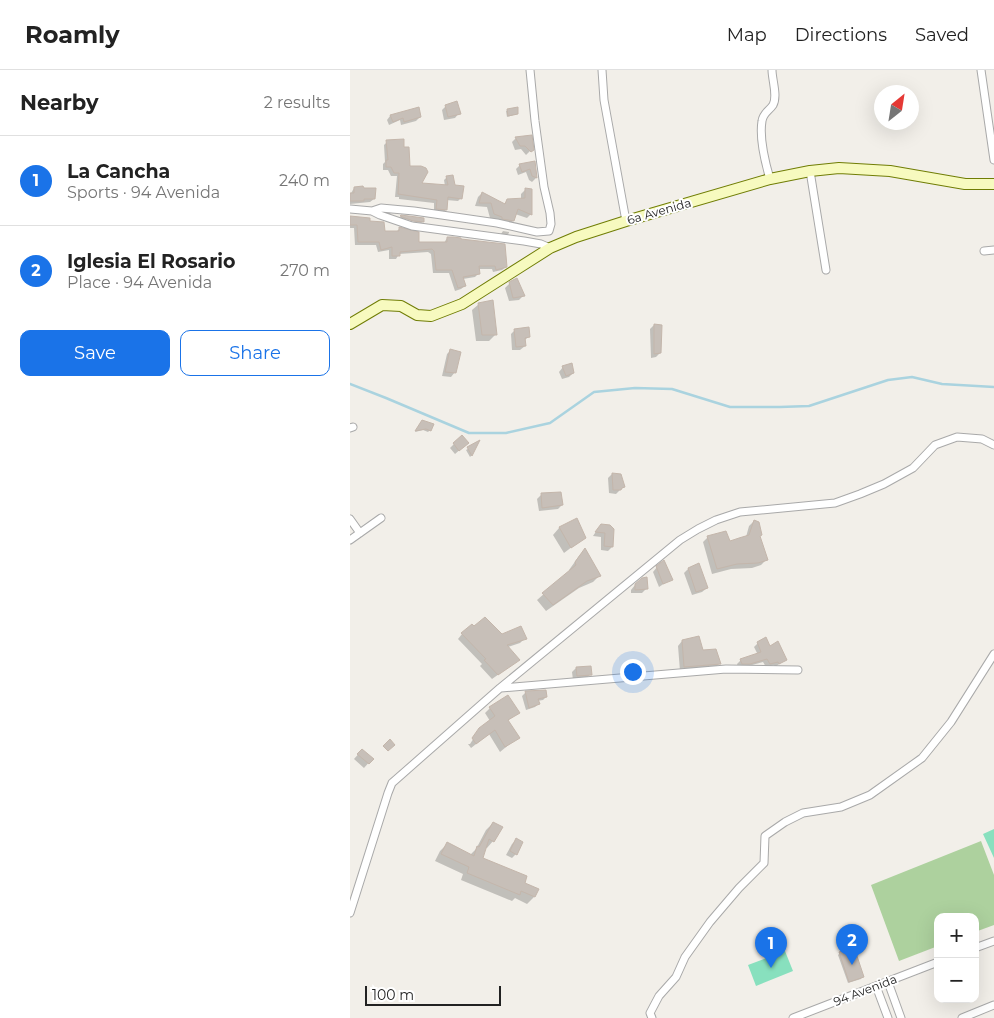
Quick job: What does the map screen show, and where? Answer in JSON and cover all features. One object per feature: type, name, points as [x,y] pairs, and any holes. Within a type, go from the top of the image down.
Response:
[{"type":"street","points":[[372,211],[381,208],[414,211],[496,223],[537,232],[549,231],[551,224],[535,122],[530,70]]},
{"type":"street","points":[[602,70],[606,109],[626,221]]},
{"type":"street","points":[[770,179],[763,154],[762,120],[775,98],[772,70]]},
{"type":"street","points":[[981,70],[980,75],[992,128],[994,160]]},
{"type":"street","name":"6a Avenida","points":[[350,324],[382,305],[400,306],[417,315],[431,316],[462,304],[545,246],[770,179],[810,171],[839,168],[890,171],[965,184],[994,184]]},
{"type":"street","points":[[810,171],[826,270]]},
{"type":"street","points":[[350,209],[372,211],[412,226],[545,246]]},
{"type":"street","points":[[537,232],[545,246]]},
{"type":"street","points":[[984,251],[994,250]]},
{"type":"street","points":[[350,913],[392,783],[500,688],[680,540],[716,520],[740,512],[835,503],[860,494],[914,468],[935,445],[957,437],[982,439],[994,445]]},
{"type":"street","points":[[350,540],[381,518]]},
{"type":"street","points":[[350,519],[360,533]]},
{"type":"street","points":[[652,1018],[650,1013],[659,996],[676,977],[685,957],[710,922],[739,888],[764,863],[765,836],[785,822],[803,813],[841,807],[870,795],[922,758],[951,722],[994,654]]},
{"type":"street","points":[[500,688],[726,669],[798,670]]},
{"type":"street","points":[[979,946],[994,940]]},
{"type":"street","name":"94 Avenida","points":[[793,1018],[934,964]]},
{"type":"street","points":[[888,982],[901,1018]]},
{"type":"street","points":[[876,986],[888,1018]]},
{"type":"street","points":[[962,1018],[994,1005]]},
{"type":"green space","points":[[994,829],[994,858],[983,834]]},
{"type":"green space","points":[[981,841],[994,875],[994,925],[979,931],[979,913],[934,913],[934,948],[899,961],[871,885]]},
{"type":"green space","points":[[785,951],[793,971],[756,986],[748,965]]},
{"type":"building","points":[[457,101],[461,114],[448,117],[445,105]]},
{"type":"building","points":[[419,107],[421,117],[404,122],[403,118],[393,122],[390,115]]},
{"type":"building","points":[[518,107],[518,114],[508,116],[507,109]]},
{"type":"building","points":[[532,135],[534,150],[531,152],[525,146],[520,146],[515,137]]},
{"type":"building","points":[[404,139],[404,147],[409,147],[410,166],[421,166],[426,168],[428,172],[422,183],[448,185],[446,176],[453,175],[455,185],[464,186],[462,199],[448,197],[447,210],[436,209],[437,200],[398,194],[399,173],[394,173],[391,167],[386,167],[386,160],[388,160],[386,140]]},
{"type":"building","points":[[535,161],[537,178],[532,176],[530,169],[522,172],[519,164]]},
{"type":"building","points":[[363,186],[364,188],[376,188],[375,199],[350,201],[350,193],[354,193],[354,187]]},
{"type":"building","points":[[525,188],[532,189],[532,215],[518,209],[514,221],[502,219],[502,217],[494,214],[491,203],[479,203],[482,192],[505,204],[507,199],[525,198]]},
{"type":"building","points":[[401,215],[424,218],[424,222],[413,221]]},
{"type":"building","points":[[350,216],[370,218],[370,221],[384,222],[385,231],[399,231],[399,227],[419,232],[419,242],[447,242],[447,237],[453,237],[505,244],[507,267],[496,270],[495,266],[479,266],[480,274],[463,277],[466,286],[458,288],[452,270],[436,270],[434,251],[432,249],[400,252],[400,256],[392,256],[392,247],[381,250],[379,242],[358,242],[357,225],[350,225]]},
{"type":"building","points":[[517,278],[525,296],[513,298],[509,282]]},
{"type":"building","points":[[493,300],[497,335],[482,335],[478,303]]},
{"type":"building","points":[[654,324],[662,325],[661,353],[654,354]]},
{"type":"building","points":[[529,327],[530,337],[525,338],[526,346],[516,347],[514,329]]},
{"type":"building","points":[[450,349],[461,352],[456,373],[445,372]]},
{"type":"building","points":[[572,363],[574,373],[566,376],[562,366]]},
{"type":"building","points":[[422,420],[434,424],[431,431],[426,429],[415,431]]},
{"type":"building","points":[[462,435],[469,443],[459,451],[453,443]]},
{"type":"building","points":[[480,440],[472,456],[467,447]]},
{"type":"building","points":[[612,473],[621,474],[625,487],[621,490],[613,490]]},
{"type":"building","points":[[561,492],[563,505],[542,508],[541,493]]},
{"type":"building","points":[[577,518],[586,538],[571,548],[559,527]]},
{"type":"building","points":[[754,520],[759,522],[762,535],[760,536],[768,560],[717,569],[707,536],[726,531],[730,541],[749,535]]},
{"type":"building","points":[[601,524],[610,525],[614,529],[613,547],[604,546],[605,533],[595,532]]},
{"type":"building","points":[[585,548],[601,576],[587,581],[553,605],[542,593],[576,565],[575,562]]},
{"type":"building","points":[[664,560],[673,580],[663,584],[656,566]]},
{"type":"building","points":[[699,563],[708,588],[696,592],[688,568]]},
{"type":"building","points":[[647,577],[648,589],[635,590],[635,584],[642,578]]},
{"type":"building","points":[[485,617],[502,634],[521,626],[527,639],[507,645],[520,660],[498,675],[484,660],[486,659],[461,633]]},
{"type":"building","points":[[699,636],[703,650],[716,649],[721,664],[684,667],[682,640]]},
{"type":"building","points":[[766,637],[770,646],[778,641],[787,660],[779,664],[778,662],[770,664],[767,659],[750,664],[742,664],[740,659],[761,652],[757,642]]},
{"type":"building","points":[[591,666],[592,675],[577,676],[576,667]]},
{"type":"building","points":[[546,690],[547,697],[538,699],[540,704],[529,708],[525,691]]},
{"type":"building","points":[[508,695],[520,713],[508,720],[520,738],[505,747],[495,730],[476,744],[472,738],[479,728],[495,716],[489,707]]},
{"type":"building","points":[[390,739],[395,745],[388,751],[383,746]]},
{"type":"building","points":[[362,749],[374,759],[369,764],[357,754]]},
{"type":"building","points":[[493,822],[503,827],[494,842],[489,839],[483,858],[527,876],[525,883],[539,889],[535,897],[521,891],[520,895],[467,873],[469,867],[441,854],[447,842],[474,856],[477,846],[479,847]]},
{"type":"building","points":[[516,838],[523,842],[517,855],[510,851]]},
{"type":"building","points":[[854,947],[864,977],[849,982],[839,952]]},
{"type":"waterway","points":[[350,384],[469,433],[506,433],[550,423],[594,392],[635,388],[672,389],[730,407],[780,407],[809,406],[888,380],[912,377],[942,384],[994,387]]},
{"type":"place","name":"Iglesia El Rosario","points":[[852,965]]},
{"type":"place","name":"La Cancha","points":[[771,968]]}]
